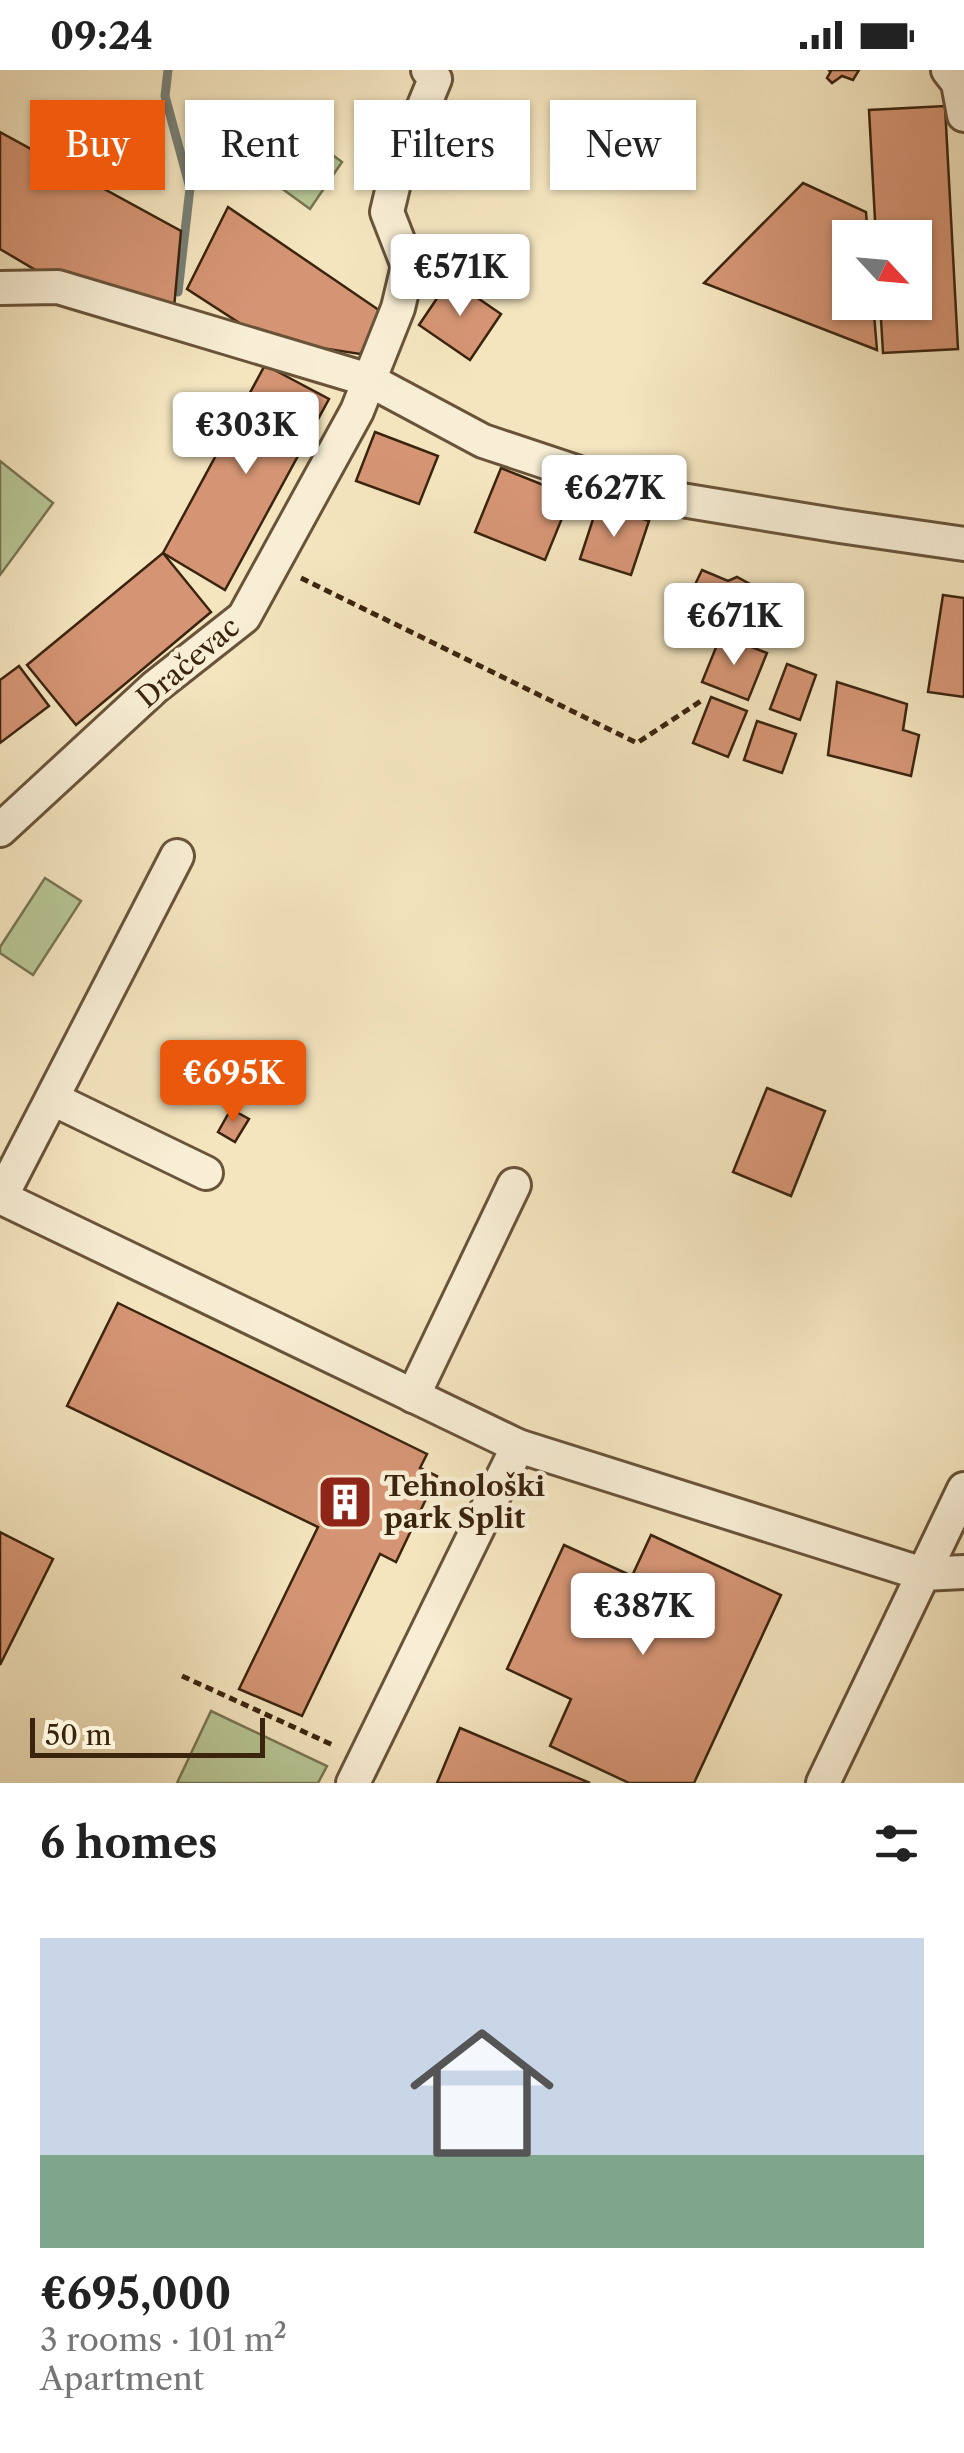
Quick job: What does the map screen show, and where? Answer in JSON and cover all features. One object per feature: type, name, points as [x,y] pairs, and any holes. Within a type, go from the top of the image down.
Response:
[{"type":"street","name":"Dračevac","points":[[0,830],[155,687],[244,617],[357,411],[398,308],[408,266],[387,212],[401,153],[435,79],[428,70]]},
{"type":"street","points":[[948,70],[958,83],[964,115]]},
{"type":"street","points":[[0,288],[58,287],[369,380],[483,441],[640,493],[964,544]]},
{"type":"street","points":[[177,856],[0,1197],[518,1446],[923,1574],[964,1572]]},
{"type":"street","points":[[53,1100],[206,1173]]},
{"type":"street","points":[[414,1396],[514,1185]]},
{"type":"street","points":[[359,1772],[518,1446]]},
{"type":"street","points":[[823,1783],[964,1489]]},
{"type":"path","points":[[272,564],[637,743],[704,699]]},
{"type":"path","points":[[182,1676],[359,1772]]},
{"type":"green space","points":[[334,156],[342,162],[334,174]]},
{"type":"green space","points":[[284,190],[323,190],[310,209]]},
{"type":"green space","points":[[0,461],[53,503],[0,575]]},
{"type":"green space","points":[[45,878],[81,901],[33,975],[0,953],[0,947]]},
{"type":"green space","points":[[211,1711],[327,1766],[318,1783],[177,1783]]},
{"type":"building","points":[[828,70],[859,70],[853,80],[842,76],[832,83],[827,78],[831,71]]},
{"type":"building","points":[[945,106],[958,349],[883,353],[881,320],[932,320],[932,220],[875,220],[869,110]]},
{"type":"building","points":[[0,132],[30,148],[30,190],[106,190],[181,231],[174,308],[44,275],[0,249]]},
{"type":"building","points":[[803,183],[866,212],[867,220],[832,220],[832,320],[874,320],[877,350],[704,283]]},
{"type":"building","points":[[228,207],[389,317],[360,354],[264,339],[187,289]]},
{"type":"building","points":[[450,279],[501,314],[470,360],[419,325]]},
{"type":"building","points":[[265,365],[329,399],[225,590],[163,553]]},
{"type":"building","points":[[375,432],[438,456],[419,504],[356,481]]},
{"type":"building","points":[[501,468],[571,496],[545,560],[475,532]]},
{"type":"building","points":[[598,504],[649,521],[631,575],[580,559]]},
{"type":"building","points":[[163,553],[211,612],[76,725],[27,665]]},
{"type":"building","points":[[702,570],[728,581],[737,577],[761,590],[740,634],[688,610],[690,595]]},
{"type":"building","points":[[943,595],[964,598],[964,697],[928,692]]},
{"type":"building","points":[[721,635],[767,653],[748,700],[702,682]]},
{"type":"building","points":[[787,664],[816,675],[800,720],[770,709]]},
{"type":"building","points":[[19,666],[49,706],[0,743],[0,680]]},
{"type":"building","points":[[837,682],[907,704],[903,730],[919,735],[911,776],[828,755]]},
{"type":"building","points":[[711,697],[747,711],[728,757],[693,743]]},
{"type":"building","points":[[757,721],[796,734],[782,773],[744,760]]},
{"type":"building","points":[[767,1088],[825,1111],[791,1196],[733,1172]]},
{"type":"building","points":[[231,1109],[249,1119],[235,1142],[218,1132]]},
{"type":"building","name":"Tehnološki park Split","points":[[118,1303],[427,1454],[420,1468],[437,1476],[396,1562],[380,1554],[302,1716],[239,1689],[318,1527],[67,1406]]},
{"type":"building","points":[[0,1532],[53,1559],[0,1665]]},
{"type":"building","points":[[651,1535],[781,1595],[694,1783],[629,1783],[550,1746],[571,1699],[507,1669],[564,1545],[632,1576]]},
{"type":"building","points":[[460,1728],[590,1783],[437,1783]]},
{"type":"waterway","points":[[168,70],[165,96],[190,188],[178,292]]},
{"type":"place","name":"Tehnološki park Split","points":[[345,1502]]}]
